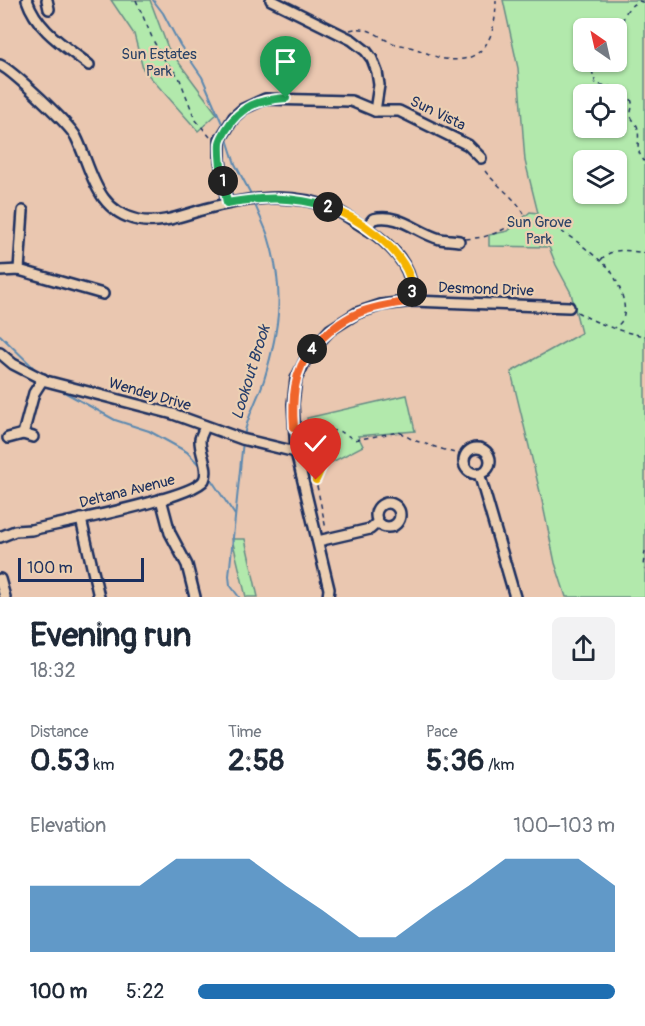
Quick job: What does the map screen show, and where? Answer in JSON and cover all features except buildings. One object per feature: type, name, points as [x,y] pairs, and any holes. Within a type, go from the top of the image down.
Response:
[{"type":"street","points":[[27,0],[35,18],[47,32],[89,65]]},
{"type":"street","points":[[271,0],[352,40],[366,51],[378,72],[379,86],[375,111]]},
{"type":"street","points":[[0,65],[54,111],[75,134],[98,194],[115,210],[137,220],[162,220],[227,203],[274,198],[301,200],[334,209],[381,238],[397,256],[410,277],[413,301]]},
{"type":"street","name":"Sun Vista","points":[[227,203],[220,160],[220,140],[228,125],[243,109],[265,99],[351,101],[375,111],[399,111],[468,145],[481,158]]},
{"type":"street","points":[[19,270],[23,211]]},
{"type":"street","points":[[366,228],[372,219],[385,216],[409,223],[440,239],[459,241]]},
{"type":"street","points":[[0,271],[19,270],[103,294]]},
{"type":"street","name":"Desmond Drive","points":[[328,597],[329,589],[296,452],[292,404],[296,379],[309,353],[330,330],[357,313],[381,305],[413,301],[569,307]]},
{"type":"street","name":"Wendey Drive","points":[[0,353],[14,364],[43,379],[173,414],[260,444],[296,452]]},
{"type":"street","points":[[8,438],[28,436],[34,393],[43,379]]},
{"type":"street","name":"Deltana Avenue","points":[[0,537],[15,531],[81,519],[161,499],[195,488],[206,477],[201,439],[205,426]]},
{"type":"street","points":[[472,449],[482,449],[489,457],[488,468],[479,474],[469,471],[464,462],[464,456],[472,449]]},
{"type":"street","points":[[479,474],[515,597]]},
{"type":"street","points":[[161,499],[170,533],[186,565],[195,597]]},
{"type":"street","points":[[81,519],[99,597]]},
{"type":"street","points":[[318,541],[370,529],[378,522]]},
{"type":"street","points":[[0,579],[5,597]]},
{"type":"path","points":[[136,0],[154,42],[164,59],[179,76],[195,119],[210,137]]},
{"type":"path","points":[[344,33],[362,27],[391,42],[438,57],[468,58],[483,50],[489,42],[494,23],[496,0]]},
{"type":"path","points":[[622,18],[639,0],[645,3]]},
{"type":"path","points":[[627,94],[633,103],[630,114],[639,131],[636,143],[640,156],[645,162]]},
{"type":"path","points":[[485,171],[521,208],[528,224]]},
{"type":"path","points":[[459,241],[488,236],[515,225],[550,226],[561,231],[615,275],[624,305],[622,322],[614,328]]},
{"type":"path","points":[[600,261],[610,252],[624,250],[645,253]]},
{"type":"path","points":[[569,307],[601,324],[633,336],[645,336]]},
{"type":"path","points":[[294,428],[308,433],[324,434],[334,430],[354,440],[399,432],[413,440],[464,456]]},
{"type":"path","points":[[324,434],[321,445],[322,466],[316,480],[327,532]]},
{"type":"path","points":[[645,551],[643,566],[645,570]]},
{"type":"green space","name":"Sun Estates Park","points":[[111,0],[150,0],[168,48],[217,114],[198,131],[143,69],[134,34]]},
{"type":"green space","name":"Sun Grove Park","points":[[503,0],[645,0],[645,597],[566,597],[555,563],[511,372],[581,333],[571,293],[549,247],[489,246],[489,235],[508,231],[530,212],[538,213],[525,161],[518,68]]},
{"type":"green space","points":[[407,395],[415,431],[358,436],[363,446],[319,469],[307,418]]},
{"type":"green space","points":[[232,539],[245,539],[258,597],[246,597]]},
{"type":"waterway","name":"Lookout Brook","points":[[153,0],[202,77],[224,128]]},
{"type":"waterway","name":"Lookout Brook","points":[[226,136],[235,164],[252,196]]},
{"type":"waterway","name":"Lookout Brook","points":[[244,436],[262,387],[274,343],[278,308],[277,274],[273,256],[254,202]]},
{"type":"waterway","points":[[0,335],[39,373]]},
{"type":"waterway","points":[[57,388],[115,420],[149,431],[187,452],[202,468]]},
{"type":"waterway","name":"Lookout Brook","points":[[239,597],[230,585],[229,576],[243,441]]},
{"type":"waterway","points":[[208,475],[235,515]]},
{"type":"route","points":[[286,98],[265,99],[253,103],[243,109],[228,125],[220,140],[220,160],[227,203],[274,198],[301,200],[334,209],[381,238],[397,256],[410,277],[413,301],[381,305],[357,313],[330,330],[309,353],[296,379],[292,404],[294,428],[308,433],[324,434],[321,445],[322,466],[316,480]]}]
